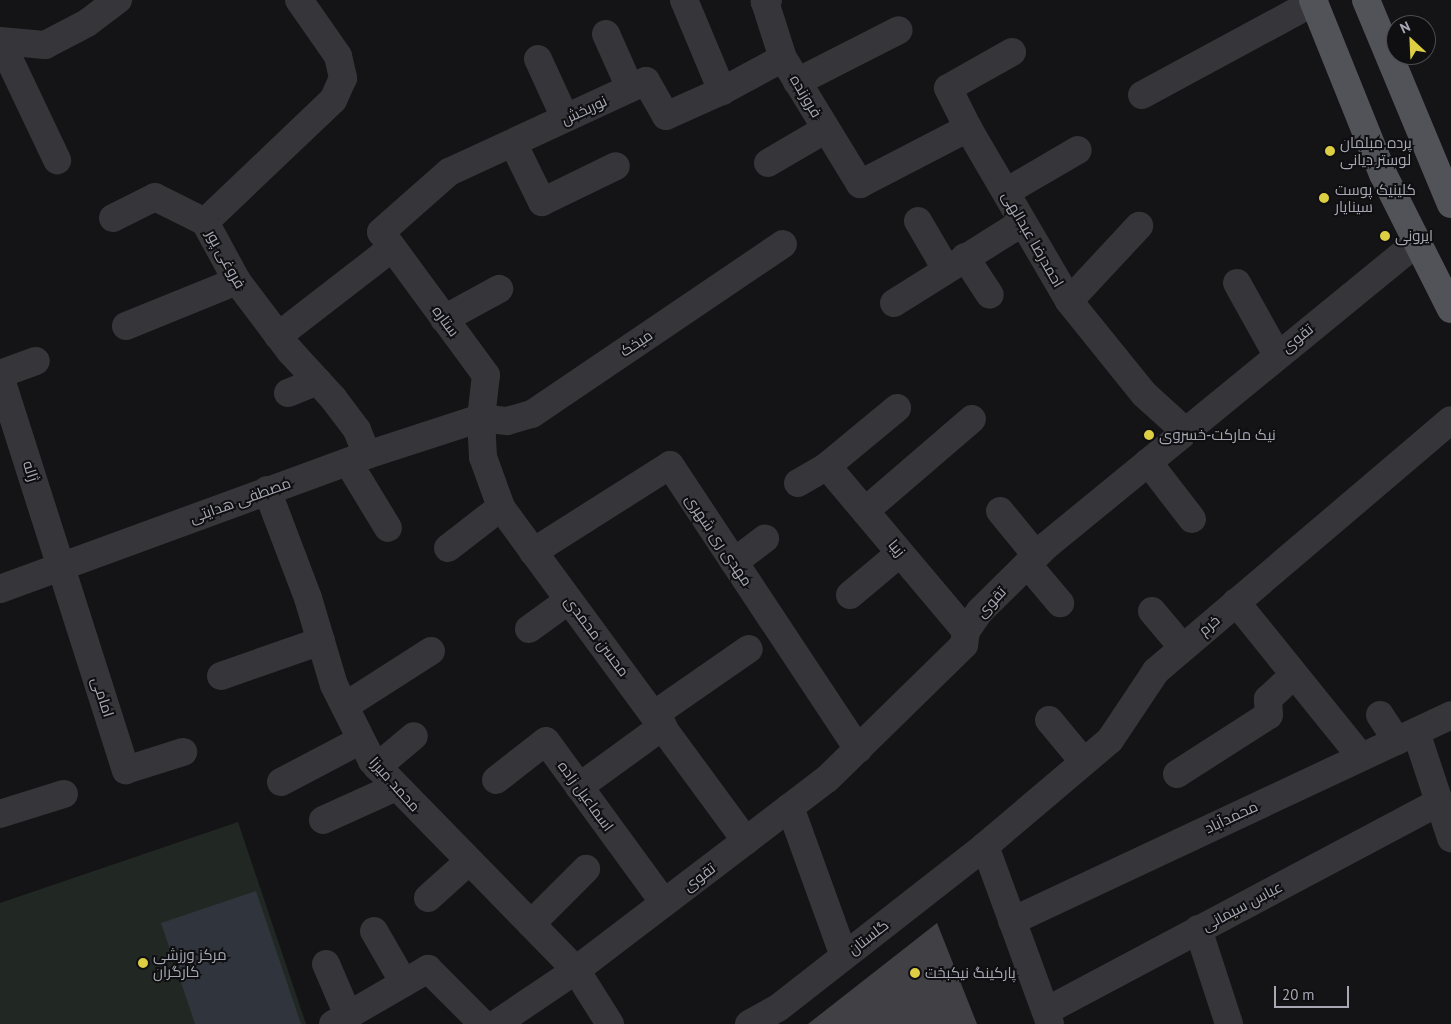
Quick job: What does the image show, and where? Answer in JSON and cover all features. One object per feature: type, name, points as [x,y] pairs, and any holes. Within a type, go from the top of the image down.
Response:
[{"type":"main road","points":[[1366,0],[1450,202]]},
{"type":"main road","points":[[1313,1],[1384,174],[1451,309]]},
{"type":"street","points":[[0,41],[45,45],[84,11],[118,0]]},
{"type":"street","name":"فروغی پور","points":[[299,0],[338,56],[342,78],[333,100],[206,222],[237,281],[278,336],[318,381],[356,430],[357,458],[388,528]]},
{"type":"street","points":[[684,0],[722,91]]},
{"type":"street","name":"فروزنده","points":[[766,1],[783,58],[860,184],[968,128]]},
{"type":"street","points":[[1142,95],[1313,1]]},
{"type":"street","points":[[797,82],[898,30]]},
{"type":"street","points":[[606,34],[630,88]]},
{"type":"street","points":[[0,41],[57,160]]},
{"type":"street","name":"احمدرضا عبدالهی","points":[[1012,52],[948,88],[968,128],[1069,301],[1144,394],[1185,431]]},
{"type":"street","name":"نوربخش","points":[[278,336],[386,240],[450,172],[646,81],[666,116],[722,91],[783,58]]},
{"type":"street","points":[[538,59],[565,118]]},
{"type":"street","points":[[768,163],[826,129]]},
{"type":"street","points":[[512,143],[542,202],[616,166]]},
{"type":"street","points":[[1006,192],[1078,150]]},
{"type":"street","points":[[113,218],[155,197],[206,222]]},
{"type":"street","points":[[918,221],[955,263],[990,295]]},
{"type":"street","points":[[894,303],[1023,222]]},
{"type":"street","points":[[1069,301],[1139,226]]},
{"type":"street","name":"ستاره","points":[[386,240],[486,375],[481,418]]},
{"type":"street","name":"تقوی","points":[[496,1024],[576,970],[827,779],[964,645],[966,631],[980,611],[1032,560],[1277,355],[1418,242]]},
{"type":"street","name":"میخک","points":[[481,418],[507,421],[532,414],[783,244]]},
{"type":"street","points":[[126,326],[237,281]]},
{"type":"street","points":[[1237,283],[1277,355]]},
{"type":"street","points":[[444,319],[499,289]]},
{"type":"street","name":"ژاله","points":[[36,361],[0,375],[61,566]]},
{"type":"street","points":[[288,393],[318,381]]},
{"type":"street","points":[[798,483],[827,466],[897,408]]},
{"type":"street","name":"مصطفی هدایتی","points":[[0,589],[357,458],[481,418]]},
{"type":"street","name":"محسن محمدی","points":[[481,418],[483,457],[501,507],[746,840]]},
{"type":"street","points":[[865,511],[972,419]]},
{"type":"street","name":"خرم","points":[[985,846],[1110,740],[1156,671],[1451,420]]},
{"type":"street","points":[[1148,462],[1192,519]]},
{"type":"street","name":"مهدی ری شهری","points":[[533,552],[670,465],[858,749]]},
{"type":"street","name":"زیبا","points":[[827,466],[966,631]]},
{"type":"street","name":"محمد میرزا","points":[[267,490],[308,598],[334,685],[361,740],[377,767],[468,862],[576,970],[610,1024]]},
{"type":"street","points":[[448,548],[501,507]]},
{"type":"street","points":[[1000,510],[1060,603]]},
{"type":"street","points":[[734,562],[765,540]]},
{"type":"street","points":[[850,595],[900,553]]},
{"type":"street","name":"امامی","points":[[61,566],[126,770],[183,752]]},
{"type":"street","points":[[529,629],[569,600]]},
{"type":"street","points":[[1236,602],[1361,757]]},
{"type":"street","points":[[1152,611],[1183,648]]},
{"type":"street","points":[[221,676],[321,640]]},
{"type":"street","points":[[579,787],[659,720],[749,649]]},
{"type":"street","points":[[345,706],[431,652]]},
{"type":"street","points":[[1177,774],[1269,715],[1268,699],[1294,675]]},
{"type":"street","points":[[1380,715],[1406,736],[1439,802],[1451,838]]},
{"type":"street","name":"محمدآباد","points":[[1012,920],[1451,715]]},
{"type":"street","points":[[1049,720],[1083,761]]},
{"type":"street","points":[[377,767],[414,736]]},
{"type":"street","points":[[281,782],[361,740]]},
{"type":"street","name":"اسماعیل زاده","points":[[496,780],[546,741],[664,903]]},
{"type":"street","points":[[323,820],[396,787]]},
{"type":"street","points":[[0,814],[64,794]]},
{"type":"street","name":"عباس سیمانی","points":[[1048,1018],[1198,929],[1439,802]]},
{"type":"street","points":[[790,807],[844,956]]},
{"type":"street","points":[[985,846],[1048,1018]]},
{"type":"street","name":"گلستان","points":[[749,1024],[778,1008],[985,846]]},
{"type":"street","points":[[428,898],[468,862]]},
{"type":"street","points":[[530,924],[586,869]]},
{"type":"street","points":[[1198,929],[1229,1024]]},
{"type":"street","points":[[374,932],[404,982]]},
{"type":"street","points":[[326,964],[340,1020],[428,969],[483,1024]]},
{"type":"shaded area","name":"مرکز ورزشی کارگران","points":[[238,822],[306,1024],[0,1024],[0,903]]},
{"type":"shaded area","points":[[256,891],[301,1024],[195,1024],[161,923]]},
{"type":"building","name":"پارکینگ نیکبخت","points":[[937,923],[977,1024],[808,1024]]},
{"type":"place","name":"پرده مبلمان لوستر دیانی","points":[[1330,151]]},
{"type":"place","name":"کلینیک پوست سینایار","points":[[1324,198]]},
{"type":"place","name":"ایرونی","points":[[1385,236]]},
{"type":"place","name":"نیک مارکت-خسروی","points":[[1149,435]]},
{"type":"place","name":"مرکز ورزشی کارگران","points":[[143,963]]},
{"type":"place","name":"پارکینگ نیکبخت","points":[[915,973]]}]
